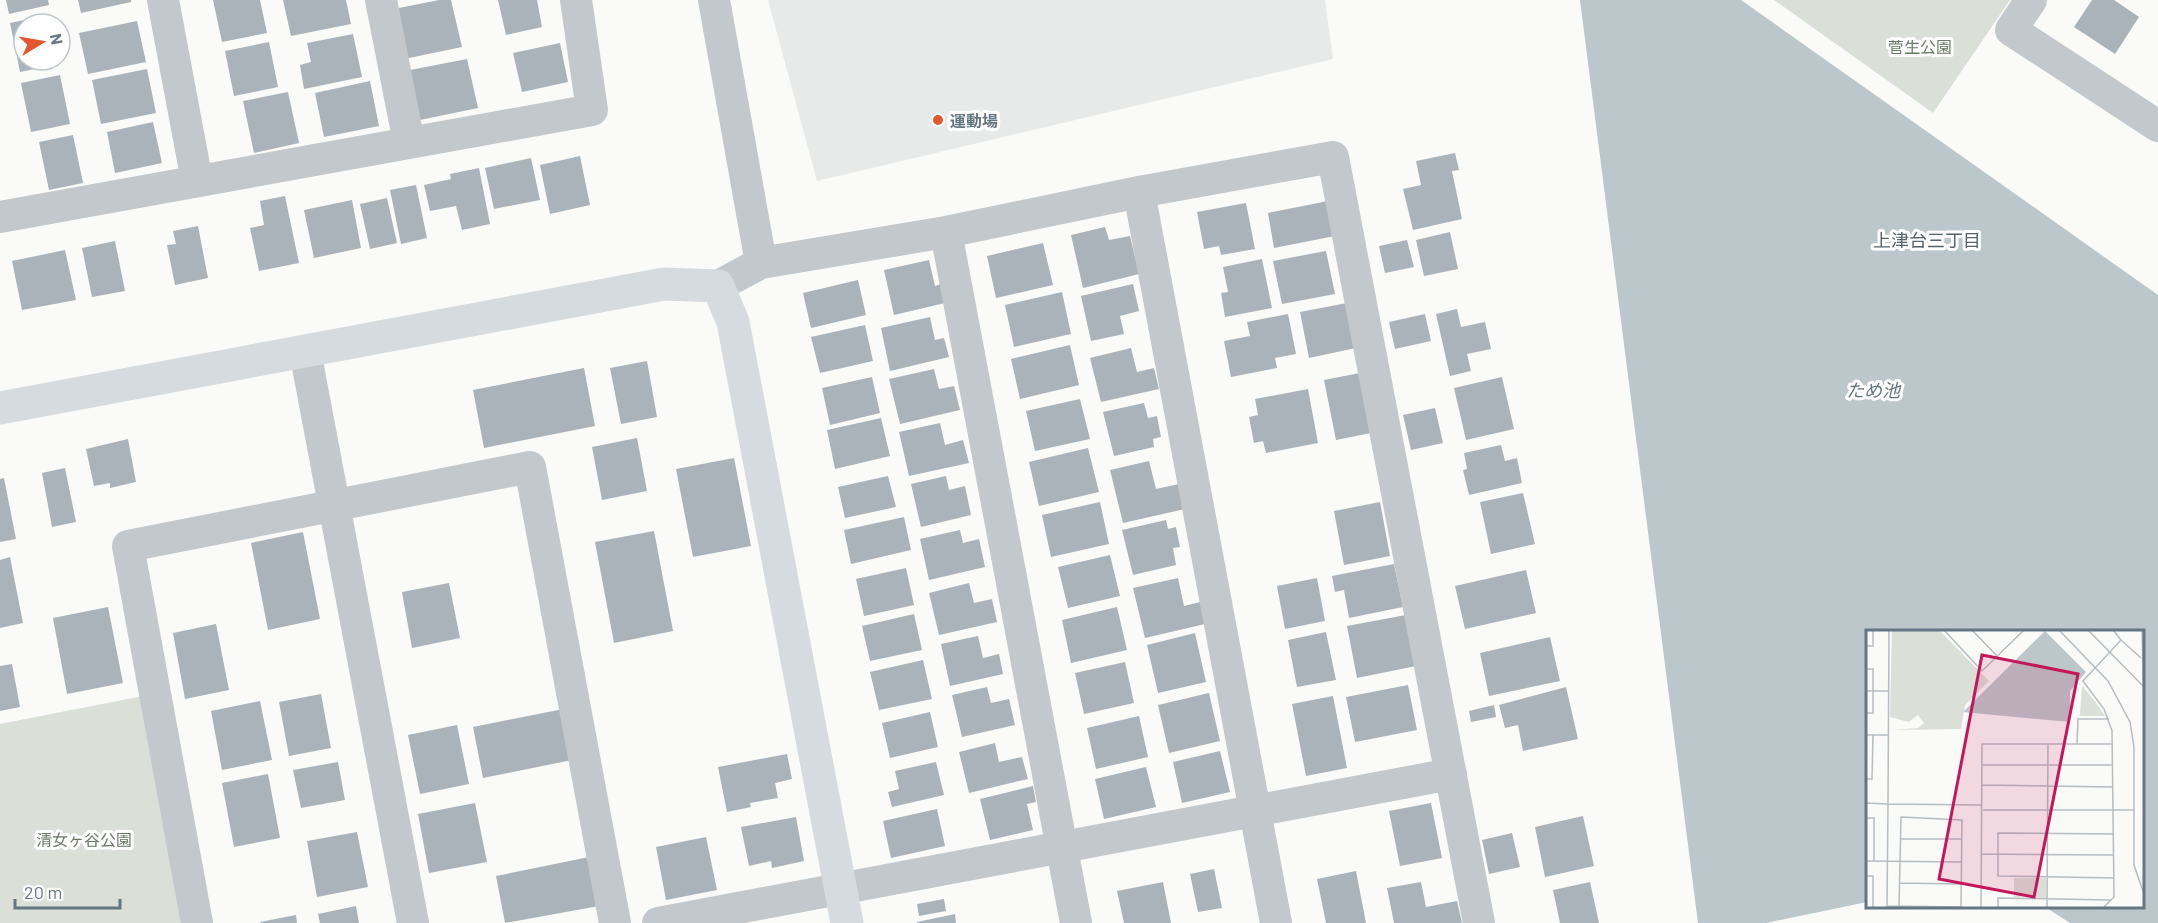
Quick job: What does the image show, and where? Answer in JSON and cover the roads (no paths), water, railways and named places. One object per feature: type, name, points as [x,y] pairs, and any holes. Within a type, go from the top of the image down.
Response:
[{"type":"street","points":[[163,0],[197,181]]},
{"type":"street","points":[[381,0],[409,143]]},
{"type":"street","points":[[0,217],[592,110],[576,0]]},
{"type":"street","points":[[714,0],[761,263]]},
{"type":"street","points":[[2031,0],[2011,30],[2158,126]]},
{"type":"street","points":[[0,408],[664,284],[718,286],[761,263],[946,232],[1139,192],[1333,157],[1479,923]]},
{"type":"street","points":[[1139,192],[1276,923]]},
{"type":"street","points":[[946,232],[1076,923]]},
{"type":"street","points":[[718,286],[734,322],[847,923]]},
{"type":"street","points":[[305,351],[413,923]]},
{"type":"street","points":[[197,923],[128,546],[530,467],[615,923]]},
{"type":"street","points":[[658,923],[1450,774]]},
{"type":"water","name":"ため池","points":[[1580,0],[1741,0],[2158,295],[2158,923],[2070,923],[2047,908],[2143,908],[2143,630],[1866,630],[1866,902],[1766,923],[1698,923]]},
{"type":"place","name":"運動場","points":[[938,120]]},
{"type":"district","name":"上津台三丁目","points":[[1927,240]]},
{"type":"park label","name":"菅生公園","points":[[1920,46]]},
{"type":"park label","name":"清女ヶ谷公園","points":[[84,839]]}]
